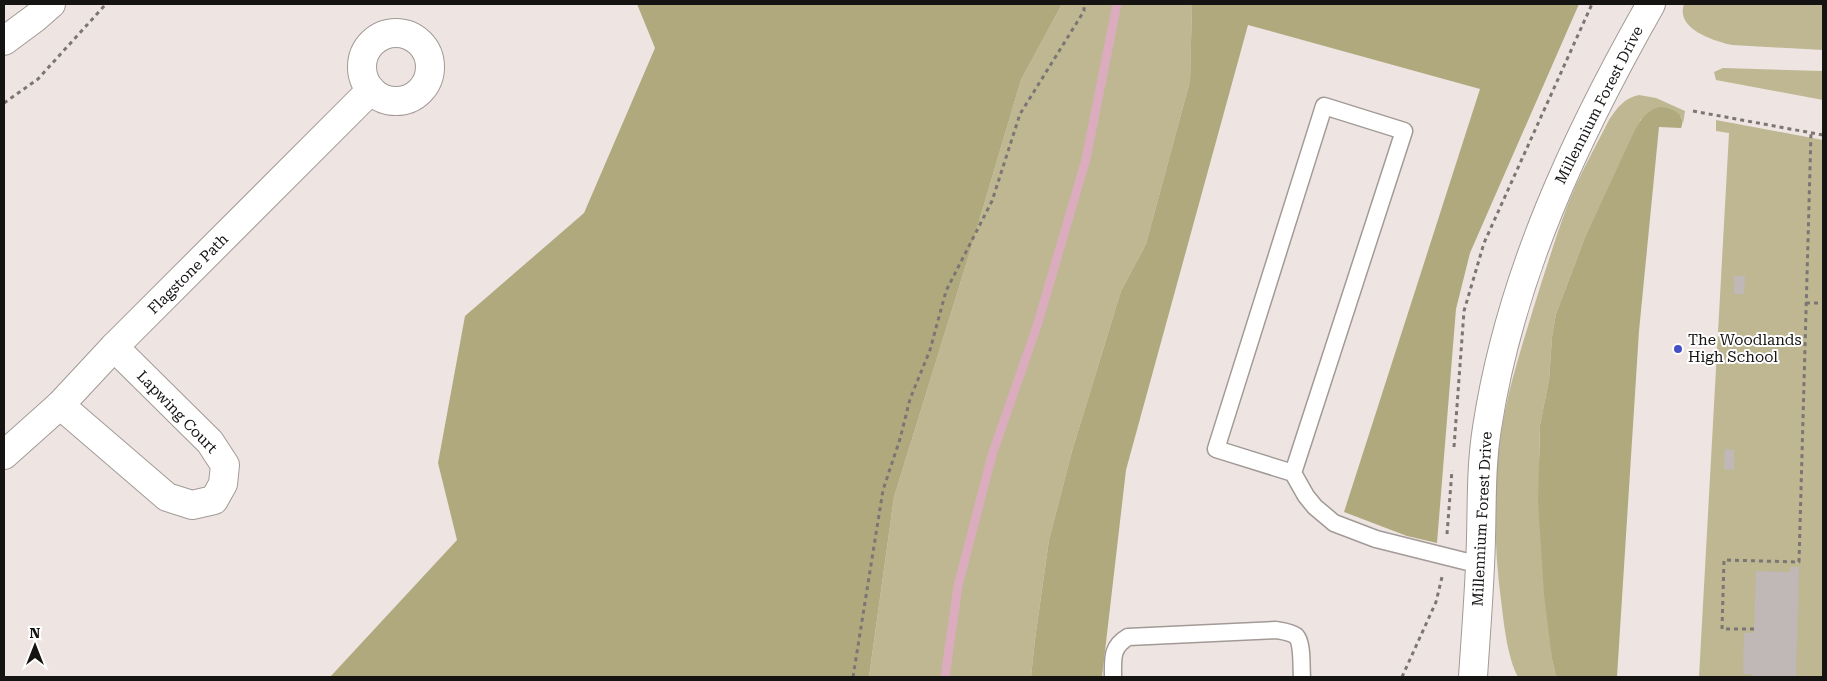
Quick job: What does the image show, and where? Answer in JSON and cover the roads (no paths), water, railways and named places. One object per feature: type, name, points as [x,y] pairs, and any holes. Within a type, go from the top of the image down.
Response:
[{"type":"street","points":[[4,41],[51,4]]},
{"type":"street","name":"Millennium Forest Drive","points":[[1473,677],[1480,565],[1482,473],[1487,428],[1510,324],[1528,262],[1553,197],[1586,124],[1651,4]]},
{"type":"street","name":"Flagstone Path","points":[[4,456],[60,405],[114,347],[371,90]]},
{"type":"street","name":"Lapwing Court","points":[[60,405],[167,497],[192,505],[214,500],[223,484],[226,465],[210,442],[114,347]]},
{"type":"lane","points":[[1293,473],[1404,131],[1324,106],[1216,449],[1293,473],[1306,496],[1315,507],[1334,523],[1376,539],[1480,565]]},
{"type":"lane","points":[[1113,677],[1115,648],[1119,642],[1128,637],[1276,630],[1296,636],[1300,644],[1302,677]]},
{"type":"waterway","points":[[945,677],[958,586],[992,455],[1037,326],[1086,159],[1117,4]]},
{"type":"place","name":"The Woodlands High School","points":[[1678,349]]}]
